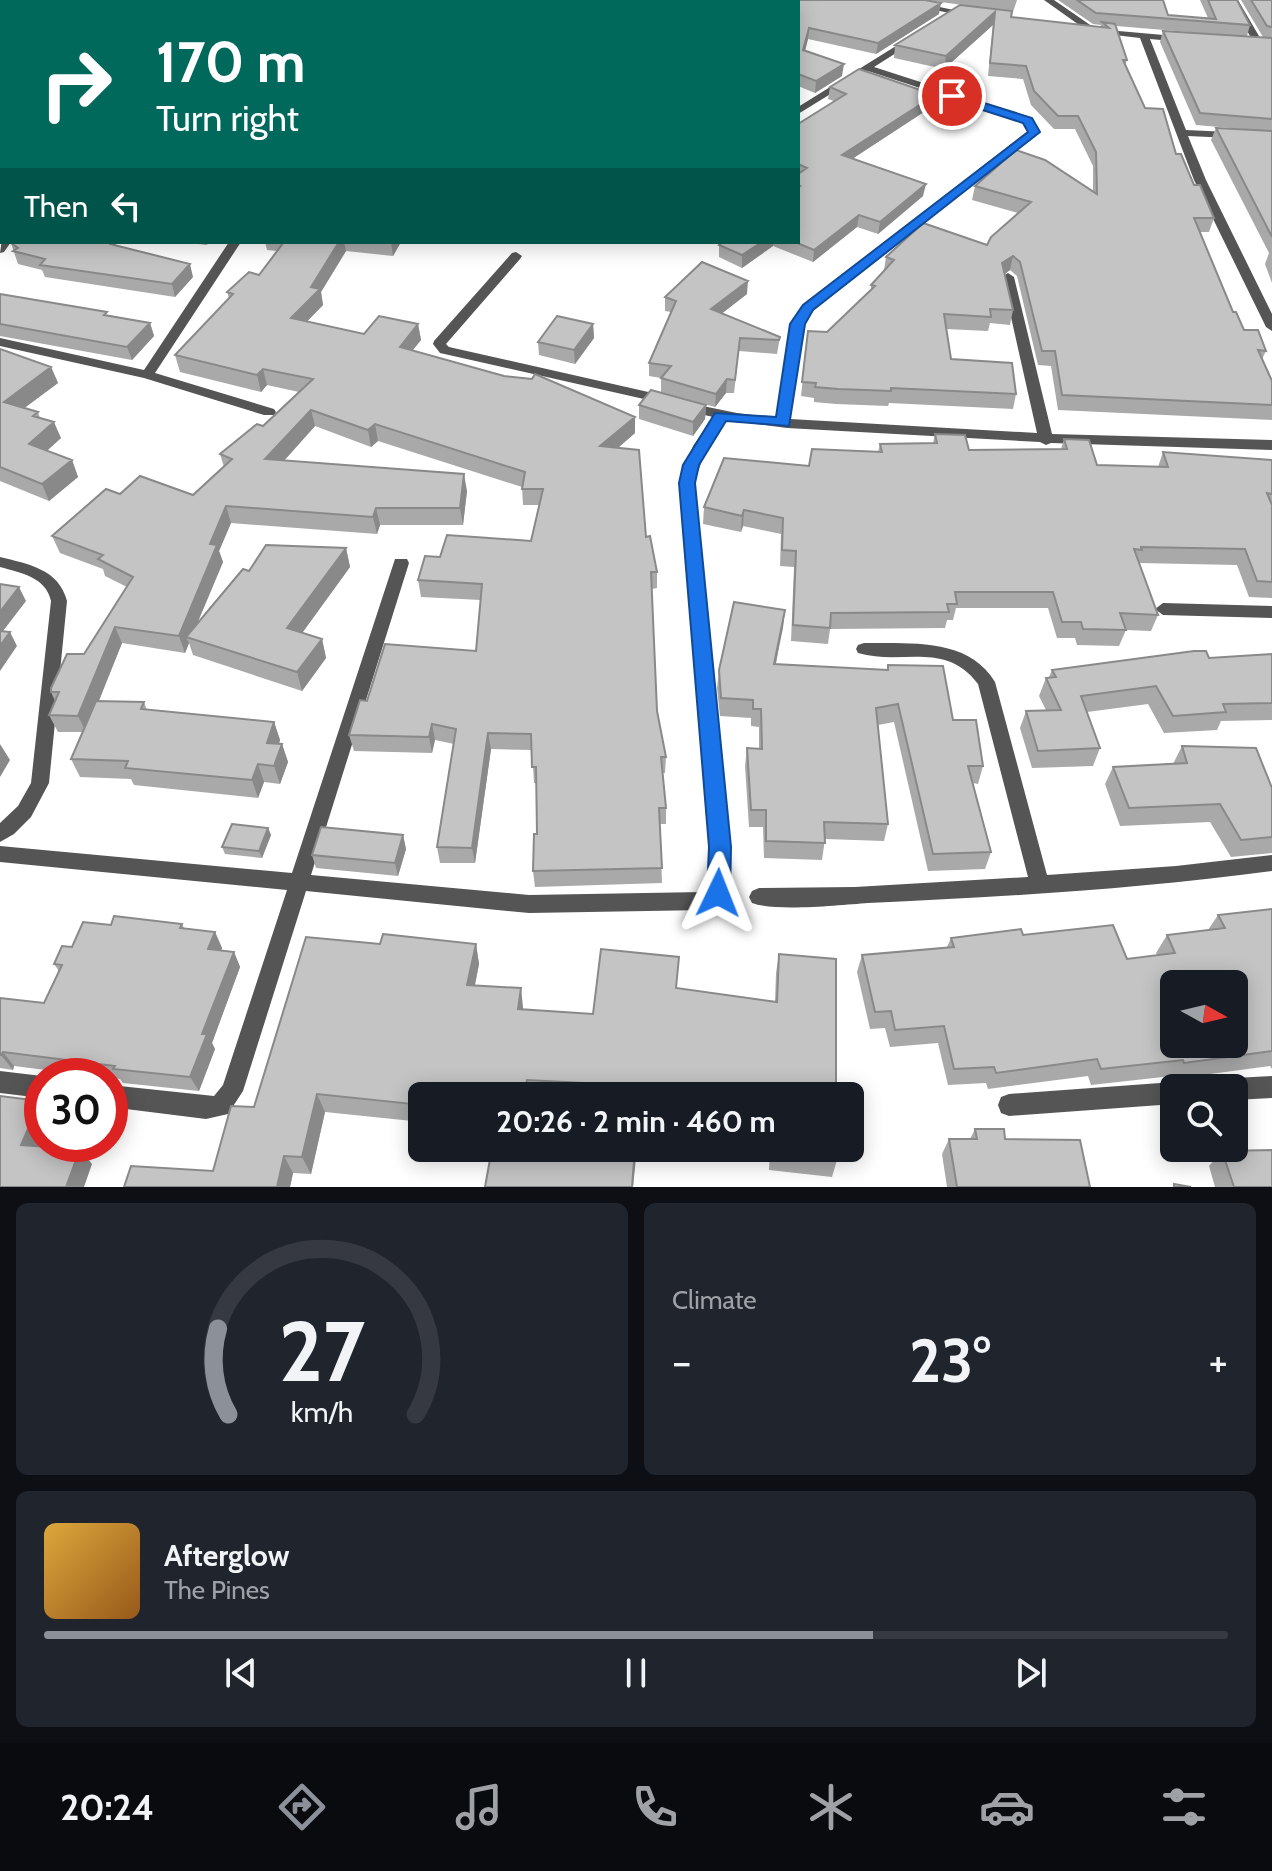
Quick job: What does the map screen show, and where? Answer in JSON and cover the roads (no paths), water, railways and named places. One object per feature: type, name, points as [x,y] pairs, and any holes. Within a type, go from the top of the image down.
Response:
[{"type":"street","points":[[892,0],[985,16]]},
{"type":"street","points":[[1048,0],[1092,30]]},
{"type":"street","points":[[1234,0],[1258,43]]},
{"type":"street","points":[[941,20],[954,12]]},
{"type":"street","points":[[1061,26],[1201,40]]},
{"type":"street","points":[[800,110],[917,36]]},
{"type":"street","points":[[1144,36],[1200,180],[1272,327]]},
{"type":"street","points":[[1244,42],[1272,44]]},
{"type":"street","points":[[783,422],[797,324],[808,308],[1034,132],[1028,120],[867,68]]},
{"type":"street","points":[[1182,133],[1272,137]]},
{"type":"street","points":[[147,375],[234,244]]},
{"type":"street","points":[[516,256],[439,344],[445,350],[628,390],[721,416],[1046,440],[1272,445]]},
{"type":"street","points":[[1008,277],[1046,440]]},
{"type":"street","points":[[0,342],[147,375],[269,412]]},
{"type":"street","points":[[0,854],[529,904],[706,901],[718,893],[720,847],[687,483],[700,446],[721,416]]},
{"type":"street","points":[[0,562],[52,581],[58,590],[59,601],[40,783],[32,804],[18,821],[0,834]]},
{"type":"street","points":[[128,1098],[206,1108],[220,1106],[227,1100],[401,563]]},
{"type":"street","points":[[1163,609],[1272,612]]},
{"type":"street","points":[[864,649],[950,654],[968,660],[980,671],[986,682],[1040,884]]},
{"type":"street","points":[[759,897],[835,898],[1218,871],[1272,863]]},
{"type":"street","points":[[0,1082],[24,1085]]},
{"type":"street","points":[[1248,1088],[1272,1087]]},
{"type":"street","points":[[1009,1105],[1160,1094]]}]
